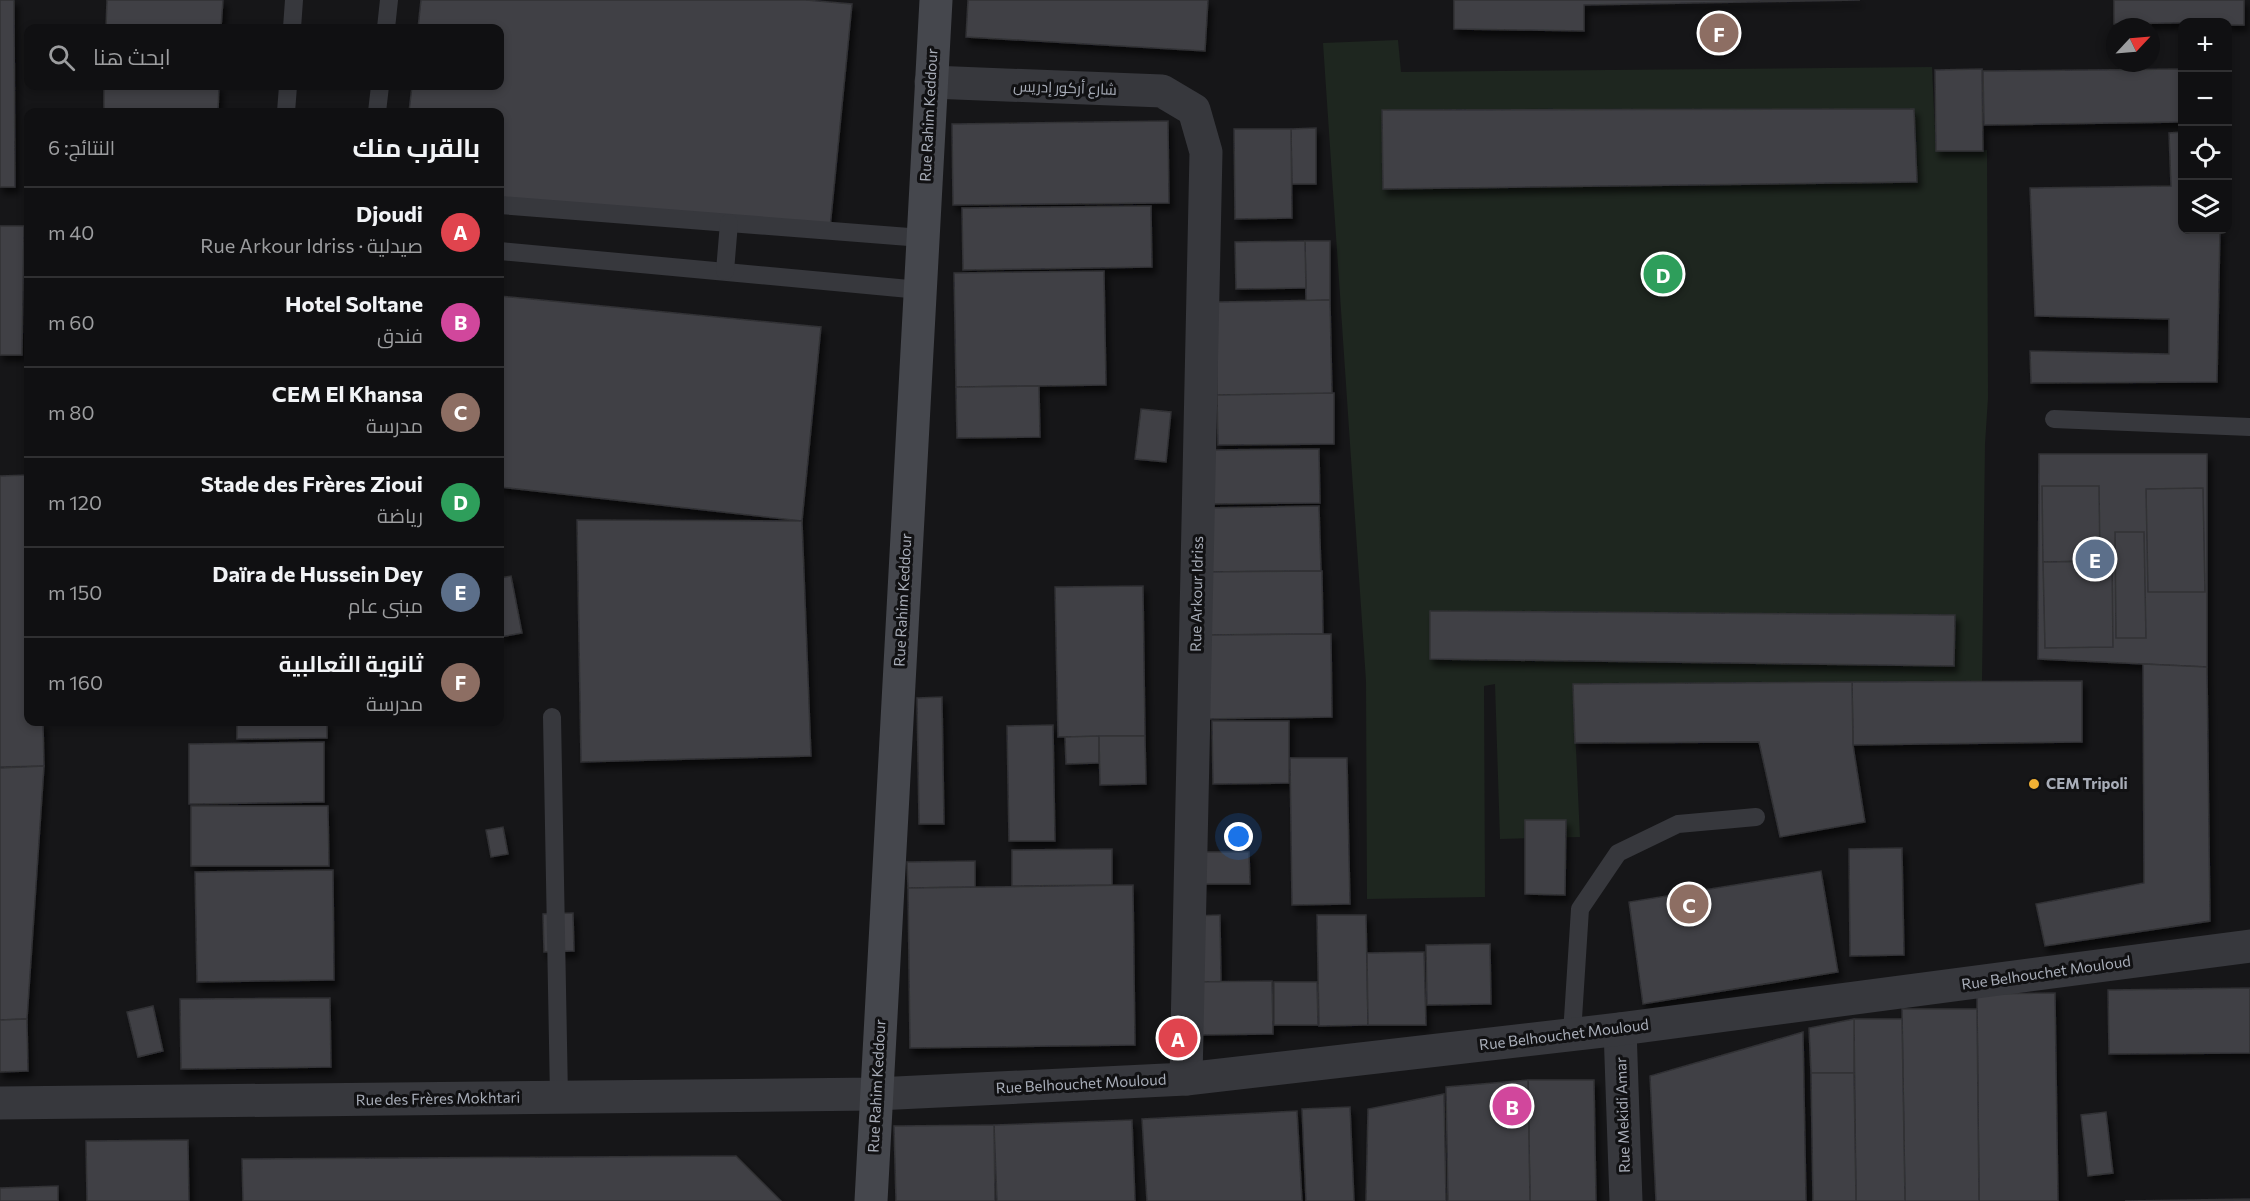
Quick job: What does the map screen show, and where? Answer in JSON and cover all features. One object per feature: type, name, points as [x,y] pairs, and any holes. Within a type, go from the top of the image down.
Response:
[{"type":"main road","name":"Rue Rahim Keddour","points":[[871,1201],[936,0]]},
{"type":"street","name":"شارع أركور إدريس","points":[[931,82],[1162,91],[1194,110]]},
{"type":"street","name":"Rue Arkour Idriss","points":[[1186,1079],[1206,152],[1194,110]]},
{"type":"street","name":"Rue Belhouchet Mouloud","points":[[876,1094],[1186,1079],[1620,1029],[2250,946]]},
{"type":"street","name":"Rue Mekidi Amar","points":[[1620,1029],[1626,1201]]},
{"type":"street","name":"Rue des Frères Mokhtari","points":[[0,1103],[876,1094]]},
{"type":"lane","points":[[292,24],[294,0]]},
{"type":"lane","points":[[386,24],[389,0]]},
{"type":"lane","points":[[286,108],[288,90]]},
{"type":"lane","points":[[377,108],[380,90]]},
{"type":"lane","points":[[504,205],[922,238]]},
{"type":"lane","points":[[725,271],[729,223]]},
{"type":"lane","points":[[504,251],[920,290]]},
{"type":"lane","points":[[2054,419],[2250,427]]},
{"type":"lane","points":[[552,717],[559,1097]]},
{"type":"lane","points":[[1572,1034],[1580,909],[1618,853],[1678,824],[1756,817]]},
{"type":"shaded area","points":[[1398,40],[1401,72],[1932,67],[1936,151],[1987,150],[1988,398],[1985,444],[1982,682],[1573,684],[1580,837],[1500,839],[1495,684],[1484,686],[1485,897],[1367,899],[1366,681],[1323,43]]},
{"type":"building","points":[[0,0],[14,0],[15,187],[0,187]]},
{"type":"building","points":[[107,0],[223,0],[221,24],[106,24]]},
{"type":"building","points":[[421,0],[806,0],[852,4],[830,228],[504,200],[504,108],[409,108],[412,90],[504,90],[504,24],[418,24]]},
{"type":"building","points":[[968,0],[1208,0],[1205,51],[966,37]]},
{"type":"building","points":[[1454,0],[1860,0],[1584,5],[1584,31],[1454,29]]},
{"type":"building","points":[[2114,0],[2244,0],[2244,25],[2232,25],[2232,18],[2178,18],[2178,23],[2160,23],[2160,18],[2114,18]]},
{"type":"building","points":[[1982,69],[1983,151],[1936,151],[1935,70]]},
{"type":"building","points":[[2160,69],[2178,69],[2178,122],[1984,125],[1983,71],[2106,70],[2106,72],[2160,72]]},
{"type":"building","points":[[104,90],[219,90],[218,108],[104,108]]},
{"type":"building","points":[[1914,109],[1917,182],[1383,189],[1382,110]]},
{"type":"building","points":[[1168,121],[1169,203],[953,205],[952,124]]},
{"type":"building","points":[[1316,128],[1316,184],[1292,184],[1291,129]]},
{"type":"building","points":[[1234,129],[1291,129],[1292,218],[1235,219]]},
{"type":"building","points":[[2178,132],[2178,234],[2220,234],[2217,382],[2031,383],[2030,351],[2169,354],[2169,319],[2035,316],[2030,188],[2171,186],[2169,133]]},
{"type":"building","points":[[1151,206],[1152,267],[963,270],[962,208]]},
{"type":"building","points":[[0,226],[24,226],[22,355],[0,355]]},
{"type":"building","points":[[1305,241],[1330,241],[1330,300],[1306,301]]},
{"type":"building","points":[[1305,241],[1306,288],[1236,289],[1235,242]]},
{"type":"building","points":[[1104,271],[1106,385],[956,387],[954,273]]},
{"type":"building","points":[[504,296],[821,327],[802,521],[504,487]]},
{"type":"building","points":[[1330,300],[1332,394],[1217,395],[1216,302]]},
{"type":"building","points":[[1039,386],[1040,437],[957,438],[956,387]]},
{"type":"building","points":[[1334,393],[1334,444],[1218,445],[1217,395]]},
{"type":"building","points":[[1141,409],[1171,412],[1166,462],[1135,459]]},
{"type":"building","points":[[1319,449],[1320,503],[1208,504],[1207,450]]},
{"type":"building","points":[[2039,454],[2207,454],[2207,667],[2038,659]]},
{"type":"building","points":[[24,475],[24,726],[43,726],[44,766],[0,767],[0,476]]},
{"type":"building","points":[[2042,486],[2099,486],[2100,561],[2043,562]]},
{"type":"building","points":[[2203,488],[2205,592],[2148,592],[2146,489]]},
{"type":"building","points":[[1319,506],[1321,571],[1201,572],[1200,508]]},
{"type":"building","points":[[577,520],[802,521],[811,756],[581,762]]},
{"type":"building","points":[[2115,532],[2144,532],[2146,638],[2116,638]]},
{"type":"building","points":[[2112,561],[2113,647],[2045,648],[2043,562]]},
{"type":"building","points":[[1322,571],[1323,634],[1201,635],[1201,572]]},
{"type":"building","points":[[511,576],[522,633],[504,636],[504,577]]},
{"type":"building","points":[[1143,586],[1145,736],[1058,737],[1055,587]]},
{"type":"building","points":[[1430,611],[1955,615],[1954,666],[1430,659]]},
{"type":"building","points":[[1331,634],[1332,717],[1203,719],[1201,635]]},
{"type":"building","points":[[2143,664],[2207,667],[2210,921],[2045,946],[2036,904],[2144,883]]},
{"type":"building","points":[[2082,681],[2082,742],[1853,745],[1852,682]]},
{"type":"building","points":[[1852,682],[1853,745],[1865,822],[1780,837],[1759,742],[1575,743],[1573,684]]},
{"type":"building","points":[[942,697],[944,824],[919,824],[917,698]]},
{"type":"building","points":[[1212,721],[1289,721],[1289,783],[1213,784]]},
{"type":"building","points":[[1053,725],[1055,841],[1009,841],[1007,726]]},
{"type":"building","points":[[237,726],[327,726],[327,738],[237,739]]},
{"type":"building","points":[[1099,736],[1099,763],[1066,764],[1065,737]]},
{"type":"building","points":[[1099,736],[1145,736],[1146,784],[1100,785]]},
{"type":"building","points":[[324,742],[324,802],[189,804],[189,744]]},
{"type":"building","points":[[1290,758],[1347,758],[1350,904],[1292,905]]},
{"type":"building","points":[[44,766],[27,1019],[0,1020],[0,768]]},
{"type":"building","points":[[191,806],[328,806],[329,866],[191,866]]},
{"type":"building","points":[[1525,820],[1566,820],[1565,895],[1525,894]]},
{"type":"building","points":[[503,827],[508,854],[491,857],[486,830]]},
{"type":"building","points":[[1902,848],[1904,955],[1850,956],[1849,849]]},
{"type":"building","points":[[1112,849],[1112,885],[1012,886],[1012,850]]},
{"type":"building","points":[[1201,852],[1249,852],[1250,884],[1202,884]]},
{"type":"building","points":[[975,861],[975,887],[908,888],[907,862]]},
{"type":"building","points":[[333,870],[334,980],[197,982],[195,872]]},
{"type":"building","points":[[1821,871],[1838,972],[1643,1004],[1629,902]]},
{"type":"building","points":[[1133,885],[1135,1045],[910,1048],[908,888]]},
{"type":"building","points":[[573,913],[574,951],[544,952],[543,914]]},
{"type":"building","points":[[1220,915],[1221,982],[1192,982],[1191,916]]},
{"type":"building","points":[[1317,915],[1366,915],[1368,1025],[1319,1026]]},
{"type":"building","points":[[1490,944],[1491,1004],[1427,1005],[1426,945]]},
{"type":"building","points":[[1424,952],[1426,1025],[1368,1025],[1367,953]]},
{"type":"building","points":[[1272,981],[1273,1034],[1193,1035],[1192,982]]},
{"type":"building","points":[[1274,982],[1317,982],[1318,1025],[1274,1025]]},
{"type":"building","points":[[2250,988],[2250,1053],[2109,1054],[2108,990]]},
{"type":"building","points":[[2055,993],[2058,1201],[1979,1201],[1977,994]]},
{"type":"building","points":[[330,998],[331,1067],[181,1069],[180,999]]},
{"type":"building","points":[[153,1006],[163,1051],[138,1057],[127,1012]]},
{"type":"building","points":[[1902,1009],[1977,1009],[1979,1201],[1905,1201]]},
{"type":"building","points":[[27,1019],[28,1071],[0,1072],[0,1020]]},
{"type":"building","points":[[1854,1019],[1902,1019],[1905,1201],[1856,1201]]},
{"type":"building","points":[[1854,1019],[1854,1073],[1811,1073],[1809,1028]]},
{"type":"building","points":[[1803,1032],[1806,1201],[1656,1201],[1650,1076]]},
{"type":"building","points":[[1811,1073],[1854,1073],[1856,1201],[1813,1201]]},
{"type":"building","points":[[1528,1080],[1594,1080],[1596,1201],[1530,1201]]},
{"type":"building","points":[[1528,1080],[1530,1201],[1448,1201],[1446,1087]]},
{"type":"building","points":[[1444,1094],[1446,1201],[1366,1201],[1368,1109]]},
{"type":"building","points":[[1350,1107],[1354,1201],[1306,1201],[1302,1109]]},
{"type":"building","points":[[1297,1111],[1302,1201],[1147,1201],[1142,1119]]},
{"type":"building","points":[[2106,1112],[2113,1173],[2088,1176],[2081,1115]]},
{"type":"building","points":[[1132,1120],[1135,1201],[997,1201],[994,1125]]},
{"type":"building","points":[[994,1125],[995,1201],[896,1201],[894,1126]]},
{"type":"building","points":[[188,1140],[189,1201],[87,1201],[86,1141]]},
{"type":"building","points":[[736,1156],[781,1201],[243,1201],[242,1159]]},
{"type":"building","points":[[58,1186],[58,1201],[0,1201],[0,1188]]},
{"type":"building","points":[[2250,1199],[2250,1201],[2125,1201]]},
{"type":"place","name":"ثانوية الثعالبية","points":[[1719,33]]},
{"type":"place","name":"Stade des Frères Zioui","points":[[1663,274]]},
{"type":"place","name":"Daïra de Hussein Dey","points":[[2095,559]]},
{"type":"place","name":"CEM Tripoli","points":[[2034,784]]},
{"type":"place","name":"CEM El Khansa","points":[[1689,904]]},
{"type":"place","name":"Djoudi","points":[[1178,1038]]},
{"type":"place","name":"Hotel Soltane","points":[[1512,1106]]}]
